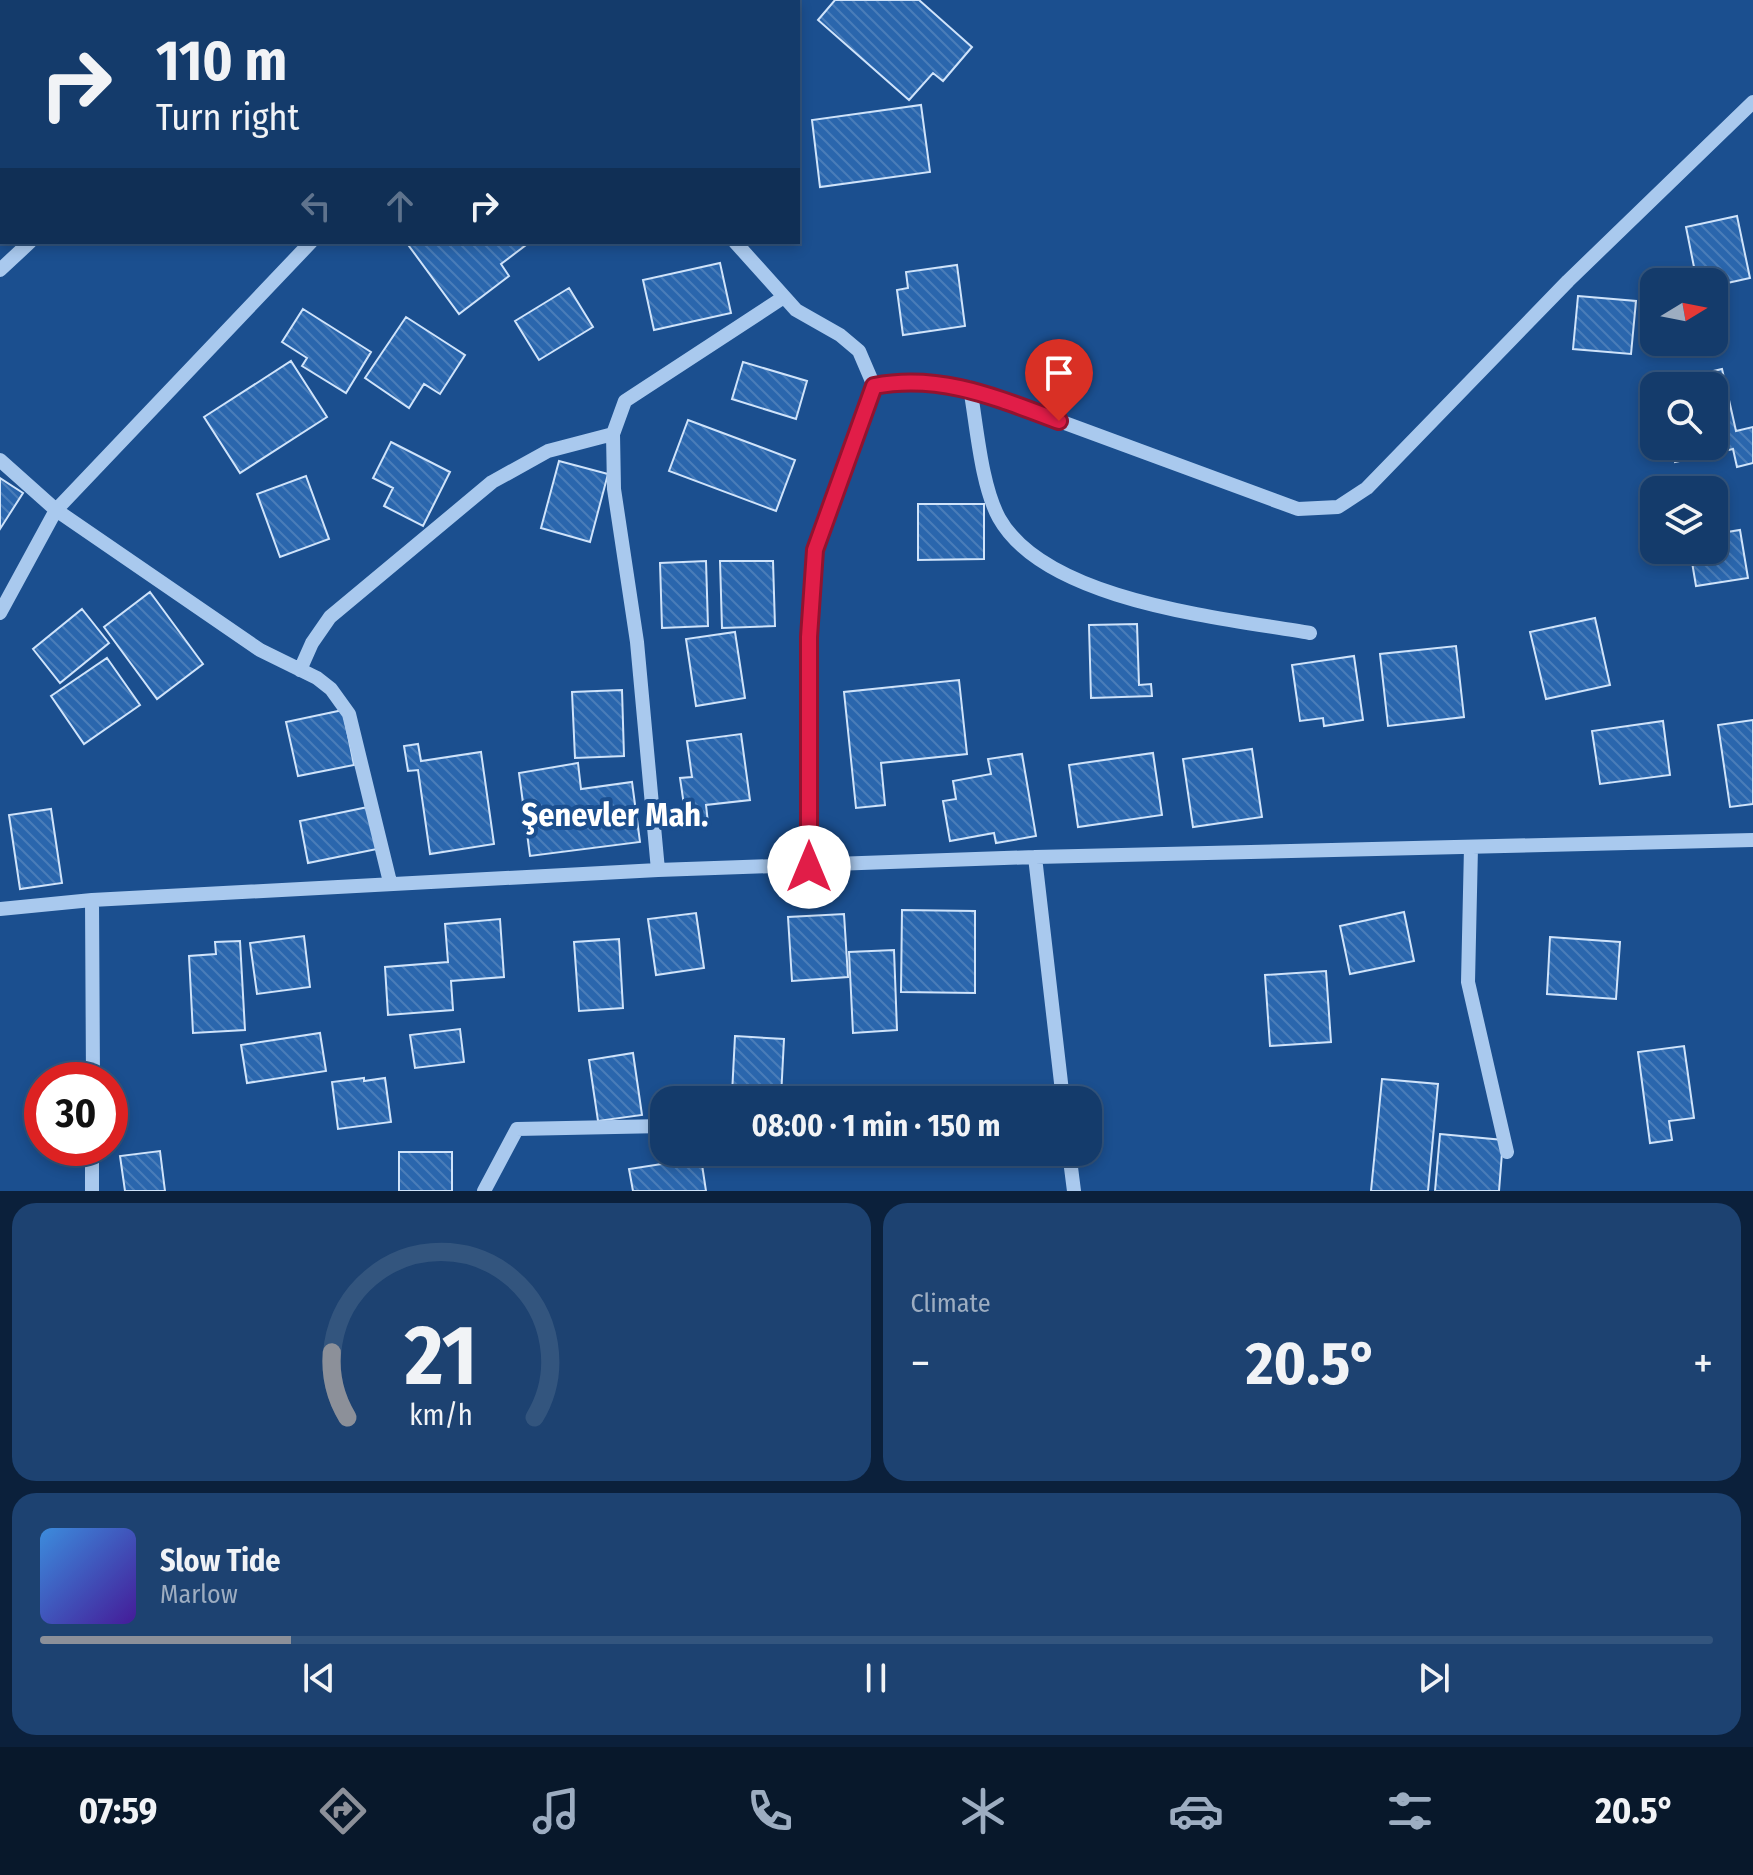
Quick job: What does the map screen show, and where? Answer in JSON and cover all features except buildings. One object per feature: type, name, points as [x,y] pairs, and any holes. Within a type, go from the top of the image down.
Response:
[{"type":"street","points":[[874,386],[931,381],[970,388],[1298,509],[1338,507],[1367,488],[1568,281],[1753,102]]},
{"type":"street","points":[[0,270],[28,244]]},
{"type":"street","points":[[0,613],[56,510],[309,244]]},
{"type":"street","points":[[737,244],[796,310],[840,335],[859,351],[874,386],[815,550],[809,637],[809,867]]},
{"type":"street","points":[[658,870],[637,642],[614,489],[613,434],[625,401],[784,297]]},
{"type":"street","points":[[970,388],[992,503],[1011,535],[1035,557],[1104,591],[1142,603],[1310,633]]},
{"type":"street","points":[[300,670],[312,643],[330,617],[492,482],[548,451],[613,434]]},
{"type":"street","points":[[0,460],[56,510],[260,650],[331,689],[349,714],[390,882]]},
{"type":"street","points":[[0,909],[92,900],[390,882],[658,870],[1035,857],[1753,840]]},
{"type":"street","points":[[1471,847],[1468,982],[1507,1152]]},
{"type":"street","points":[[1035,857],[1061,1086]]},
{"type":"street","points":[[92,900],[93,1062]]},
{"type":"street","points":[[484,1191],[517,1129],[650,1126]]},
{"type":"street","points":[[92,1166],[92,1191]]},
{"type":"street","points":[[1071,1166],[1074,1191]]},
{"type":"district","name":"Şenevler Mah.","points":[[615,815]]},
{"type":"route","points":[[809,867],[809,637],[815,550],[874,386],[911,381],[950,384],[970,388],[1059,421]]}]
